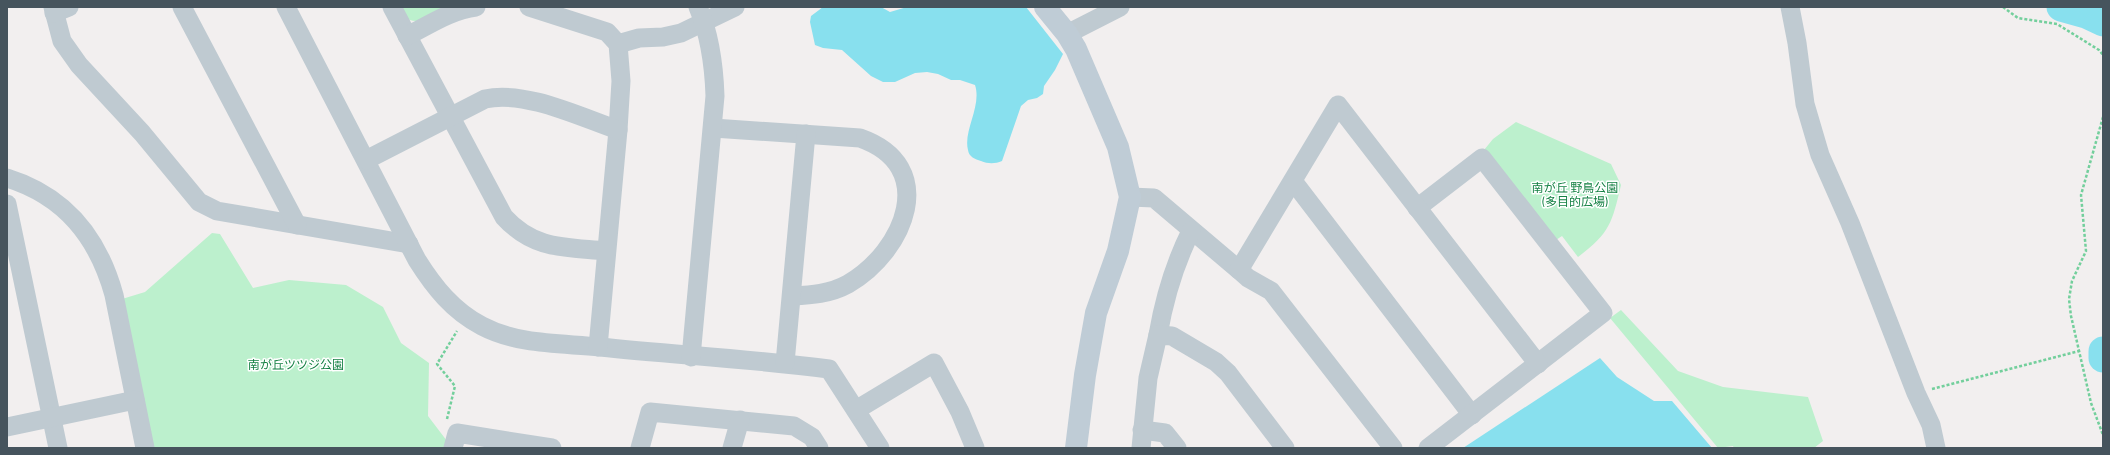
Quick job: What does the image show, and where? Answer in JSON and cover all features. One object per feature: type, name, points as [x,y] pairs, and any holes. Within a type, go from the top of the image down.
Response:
[{"type":"street","points":[[182,7],[297,225]]},
{"type":"street","points":[[286,7],[408,244],[433,285],[455,308],[482,326],[512,337],[544,343],[785,363],[829,369],[880,448]]},
{"type":"street","points":[[392,7],[498,207],[512,226],[532,240],[545,244],[606,251]]},
{"type":"street","points":[[407,36],[459,11],[476,7]]},
{"type":"street","points":[[529,7],[607,32],[618,44],[621,81],[618,130],[598,347]]},
{"type":"street","points":[[618,44],[640,38],[663,37],[681,33],[701,14],[735,7]]},
{"type":"street","points":[[1045,7],[1067,34],[1076,49],[1118,147],[1130,197],[1118,251],[1096,313],[1085,375],[1076,448]]},
{"type":"street","points":[[1067,34],[1120,7]]},
{"type":"street","points":[[1790,7],[1797,43],[1805,104],[1820,154],[1850,223],[1916,393],[1931,425],[1936,448]]},
{"type":"street","points":[[59,9],[62,41],[70,54],[142,133],[199,202],[217,211],[408,244]]},
{"type":"street","points":[[691,356],[713,128],[715,77],[701,14]]},
{"type":"street","points":[[366,160],[486,99],[507,97],[531,100],[618,130]]},
{"type":"street","points":[[1239,270],[1338,105],[1538,364]]},
{"type":"street","points":[[713,128],[860,138],[874,145],[892,159],[900,171],[908,198],[906,211],[893,241],[870,268],[857,278],[835,290],[822,294],[792,296]]},
{"type":"street","points":[[785,363],[806,134]]},
{"type":"street","points":[[1417,208],[1482,158],[1603,313],[1428,448]]},
{"type":"street","points":[[7,178],[47,195],[61,206],[82,229],[100,255],[108,272],[114,295],[145,448]]},
{"type":"street","points":[[1293,181],[1472,415]]},
{"type":"street","points":[[1130,197],[1154,198],[1248,278],[1271,291],[1393,448]]},
{"type":"street","points":[[7,204],[58,448]]},
{"type":"street","points":[[1177,448],[1166,432],[1142,439],[1148,378],[1164,306],[1183,247],[1191,231]]},
{"type":"street","points":[[1158,335],[1172,336],[1216,362],[1228,373],[1285,448]]},
{"type":"street","points":[[856,410],[934,363],[960,412],[975,448]]},
{"type":"street","points":[[7,427],[135,400]]},
{"type":"street","points":[[640,448],[650,412],[794,426],[812,437],[819,448]]},
{"type":"street","points":[[732,448],[740,420]]},
{"type":"street","points":[[455,440],[549,448]]},
{"type":"path","points":[[2003,7],[2018,18],[2057,24],[2099,50],[2103,55]]},
{"type":"path","points":[[2103,117],[2081,195],[2086,251],[2072,281],[2069,299],[2071,316],[2091,403],[2103,435]]},
{"type":"path","points":[[455,440],[444,431],[455,386],[437,364],[467,316]]},
{"type":"path","points":[[1916,393],[2079,351]]},
{"type":"green space","points":[[399,7],[446,7],[418,21],[414,21],[408,19]]},
{"type":"green space","name":"南が丘 野鳥公園 (多目的広場)","points":[[1516,122],[1611,164],[1621,185],[1615,209],[1608,226],[1597,241],[1578,257],[1562,236],[1556,240],[1484,150],[1493,139]]},
{"type":"green space","name":"南が丘ツツジ公園","points":[[212,233],[220,234],[253,288],[289,280],[346,285],[383,307],[401,343],[429,363],[428,416],[447,441],[446,448],[153,448],[122,299],[145,292]]},
{"type":"green space","points":[[1621,310],[1678,371],[1723,387],[1808,397],[1823,441],[1814,448],[1734,448],[1733,446],[1718,448],[1610,318]]},
{"type":"water","points":[[823,7],[881,7],[890,12],[907,7],[1026,7],[1063,54],[1055,70],[1044,86],[1043,94],[1037,98],[1028,100],[1021,106],[1002,161],[986,163],[970,154],[967,143],[975,110],[977,93],[975,85],[960,80],[951,80],[938,74],[927,72],[915,73],[895,82],[883,82],[871,76],[842,50],[823,48],[815,45],[810,22],[811,16]]},
{"type":"water","points":[[1600,358],[1617,377],[1654,401],[1672,401],[1712,448],[1463,448]]},
{"type":"waterway","points":[[2061,7],[2086,14],[2103,22]]},
{"type":"waterway","points":[[2103,351],[2103,358]]}]
